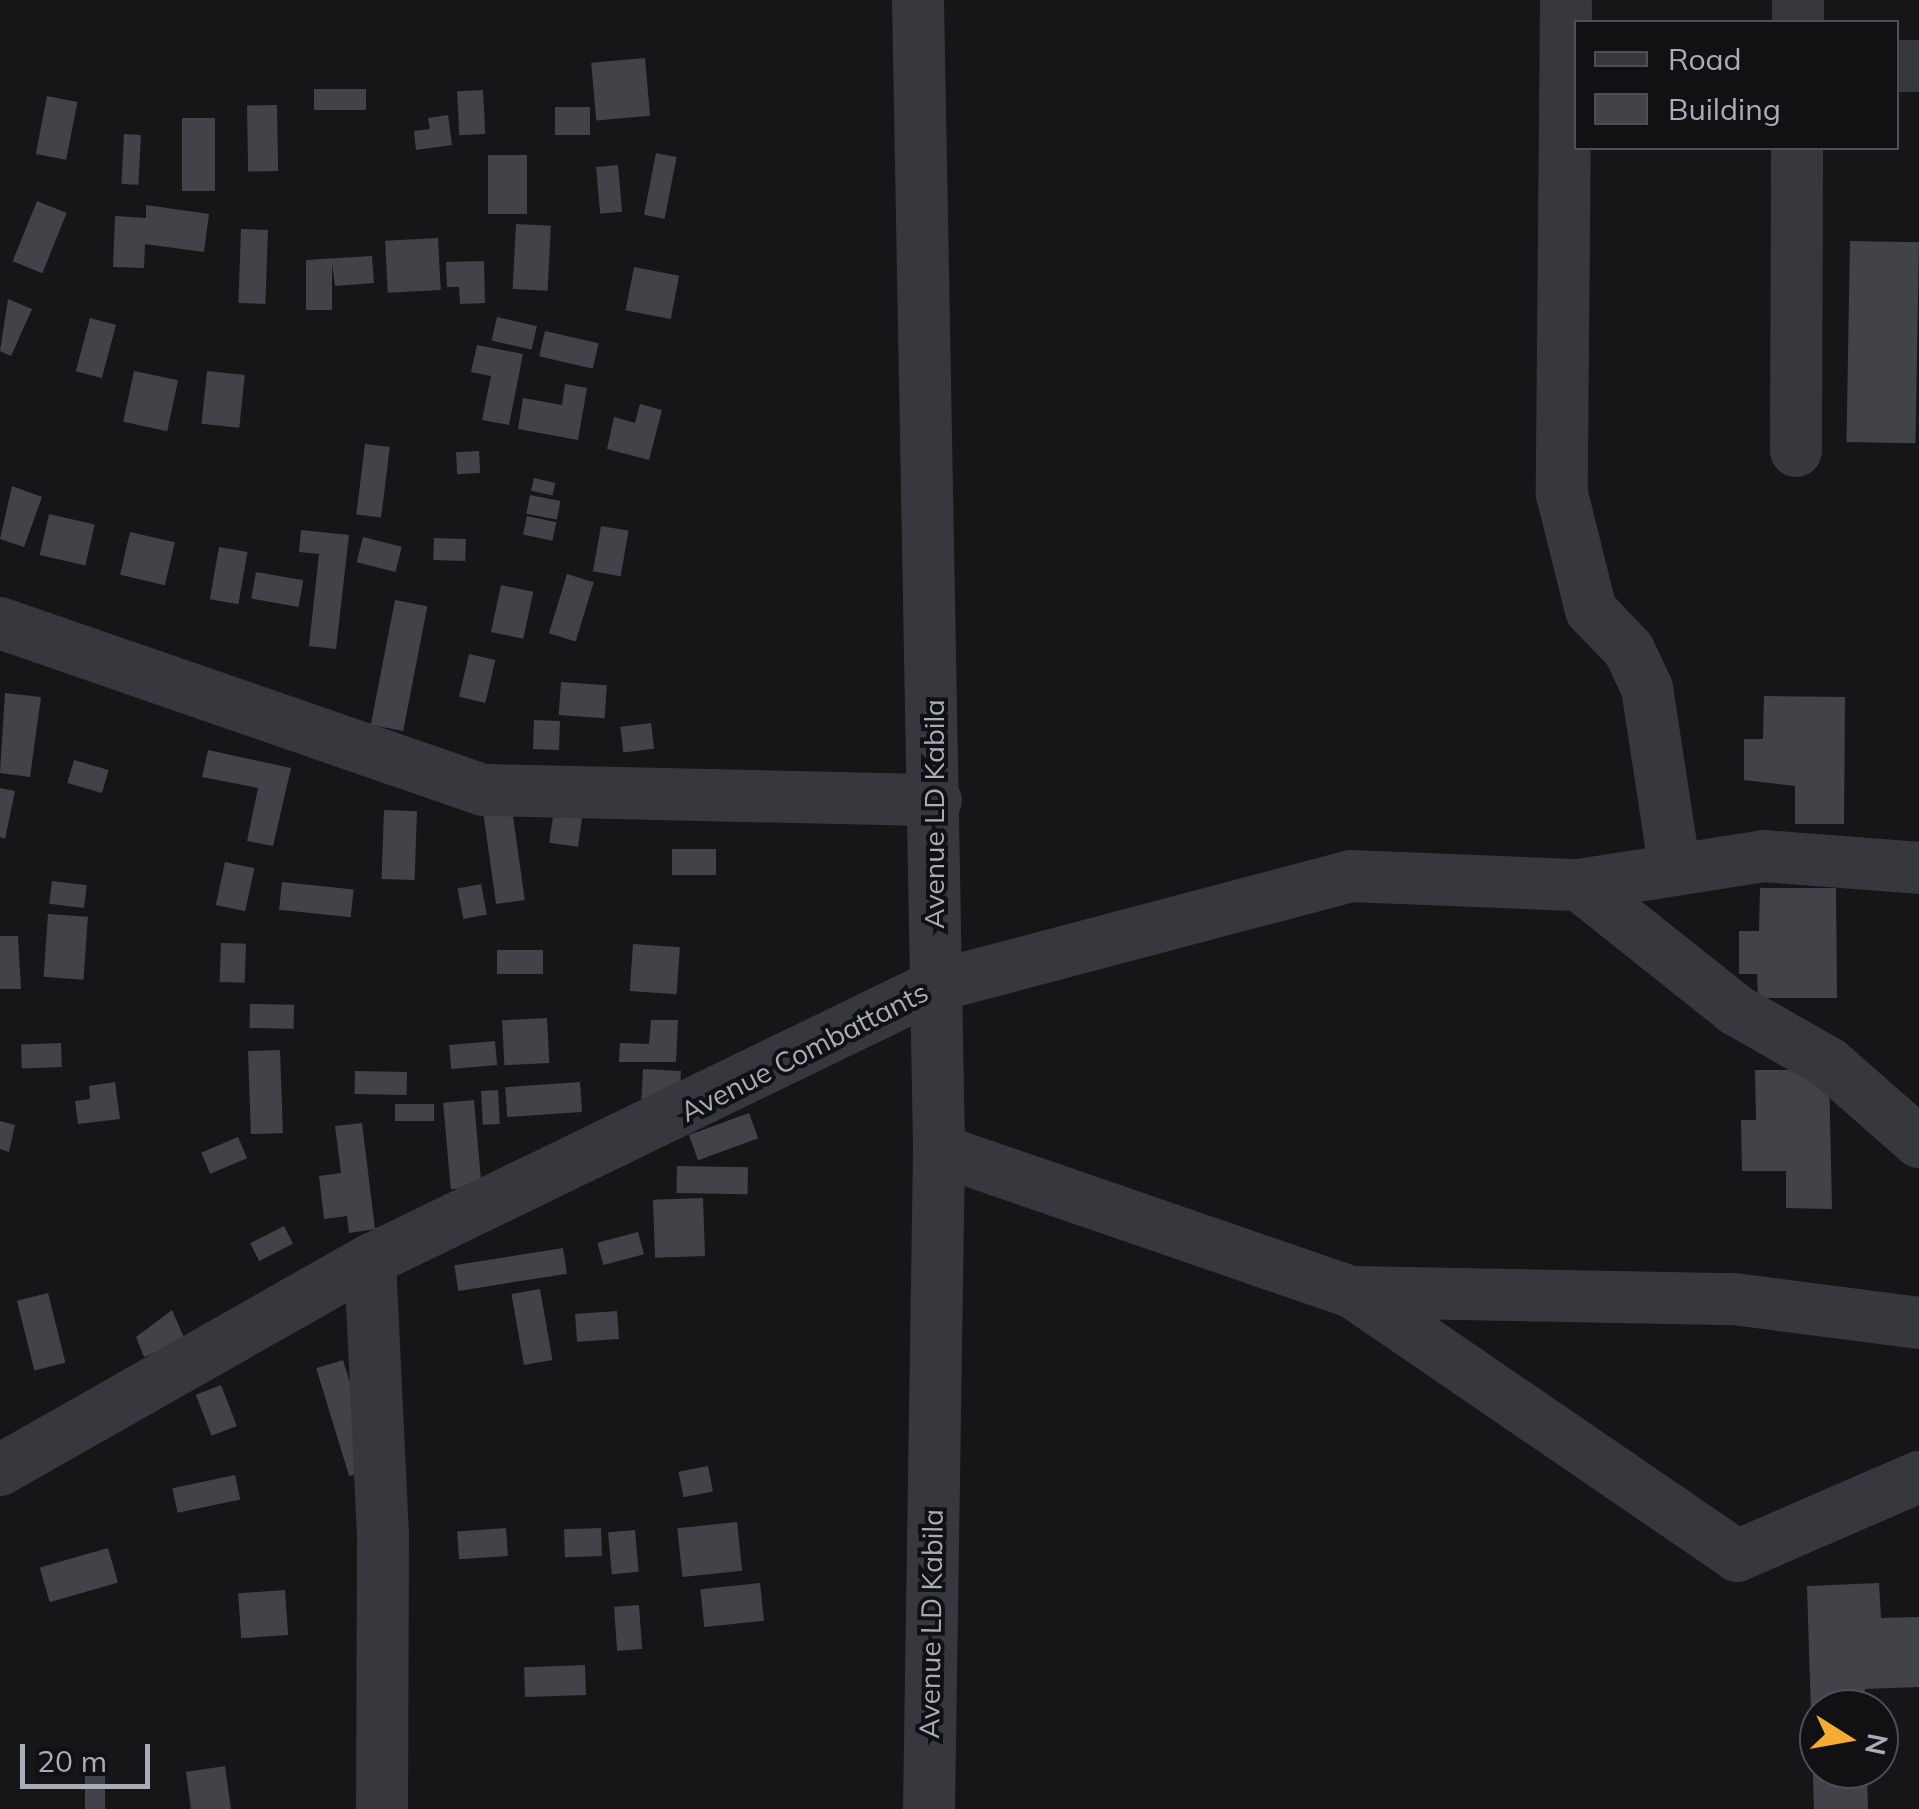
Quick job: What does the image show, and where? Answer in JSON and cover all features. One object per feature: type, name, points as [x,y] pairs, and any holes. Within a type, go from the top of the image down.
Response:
[{"type":"street","name":"Avenue LD Kabila","points":[[918,0],[936,800],[934,986],[939,1150],[929,1809]]},
{"type":"street","points":[[1566,0],[1562,494],[1592,610],[1630,650],[1648,688],[1675,870]]},
{"type":"street","points":[[1796,452],[1797,150]]},
{"type":"street","points":[[0,623],[482,790],[936,800]]},
{"type":"street","name":"Avenue Combattants","points":[[0,1470],[370,1260],[934,986],[1350,876],[1579,885],[1764,856],[1919,868]]},
{"type":"street","points":[[1579,885],[1736,1010],[1829,1063],[1919,1142]]},
{"type":"street","points":[[939,1150],[1352,1292],[1737,1556],[1919,1477]]},
{"type":"street","points":[[370,1260],[383,1534],[382,1809]]},
{"type":"street","points":[[1352,1292],[1734,1299],[1919,1323]]},
{"type":"building","points":[[645,58],[650,116],[596,120],[591,63]]},
{"type":"building","points":[[314,89],[366,89],[366,110],[314,110]]},
{"type":"building","points":[[483,90],[485,134],[459,135],[457,91]]},
{"type":"building","points":[[47,96],[77,102],[66,160],[36,154]]},
{"type":"building","points":[[277,105],[278,171],[248,172],[247,106]]},
{"type":"building","points":[[555,107],[590,107],[590,135],[555,135]]},
{"type":"building","points":[[448,115],[452,145],[416,150],[414,131],[430,129],[428,118]]},
{"type":"building","points":[[182,118],[215,118],[215,191],[182,191]]},
{"type":"building","points":[[124,134],[141,135],[138,185],[121,184]]},
{"type":"building","points":[[656,153],[677,157],[665,219],[644,215]]},
{"type":"building","points":[[488,155],[527,155],[527,214],[488,214]]},
{"type":"building","points":[[618,165],[622,212],[600,214],[596,167]]},
{"type":"building","points":[[37,201],[67,213],[42,273],[13,261]]},
{"type":"building","points":[[146,205],[209,214],[204,252],[145,244],[144,268],[113,267],[115,216],[146,218]]},
{"type":"building","points":[[516,224],[551,226],[548,291],[513,289]]},
{"type":"building","points":[[241,229],[268,230],[265,304],[238,303]]},
{"type":"building","points":[[438,238],[441,290],[388,293],[385,241]]},
{"type":"building","points":[[1850,241],[1919,242],[1915,443],[1846,442]]},
{"type":"building","points":[[372,256],[374,283],[335,286],[332,264],[332,310],[306,310],[306,260]]},
{"type":"building","points":[[484,261],[485,303],[460,304],[459,287],[447,287],[446,262]]},
{"type":"building","points":[[634,267],[679,276],[671,319],[626,310]]},
{"type":"building","points":[[8,299],[32,309],[11,356],[0,351]]},
{"type":"building","points":[[497,317],[537,326],[532,350],[492,340]]},
{"type":"building","points":[[90,318],[116,325],[102,378],[76,371]]},
{"type":"building","points":[[545,331],[599,343],[593,369],[539,356]]},
{"type":"building","points":[[477,345],[523,354],[509,425],[482,420],[491,376],[471,372]]},
{"type":"building","points":[[134,371],[178,380],[167,431],[123,422]]},
{"type":"building","points":[[207,371],[245,375],[239,428],[201,424]]},
{"type":"building","points":[[565,384],[587,388],[578,440],[518,429],[523,398],[562,405]]},
{"type":"building","points":[[640,404],[662,410],[649,460],[607,449],[614,417],[635,423]]},
{"type":"building","points":[[365,444],[390,447],[381,518],[356,514]]},
{"type":"building","points":[[479,451],[480,473],[457,474],[456,452]]},
{"type":"building","points":[[534,478],[555,483],[553,496],[531,491]]},
{"type":"building","points":[[12,486],[42,497],[24,547],[0,539]]},
{"type":"building","points":[[530,495],[560,501],[557,520],[526,514]]},
{"type":"building","points":[[49,514],[95,525],[85,565],[40,555]]},
{"type":"building","points":[[527,516],[556,522],[552,541],[523,535]]},
{"type":"building","points":[[601,526],[629,531],[621,576],[593,571]]},
{"type":"building","points":[[301,530],[349,535],[336,649],[309,646],[319,554],[299,552]]},
{"type":"building","points":[[130,532],[175,542],[165,585],[120,575]]},
{"type":"building","points":[[363,537],[402,547],[396,572],[357,562]]},
{"type":"building","points":[[434,538],[466,539],[465,561],[433,560]]},
{"type":"building","points":[[219,547],[248,552],[238,604],[210,599]]},
{"type":"building","points":[[256,572],[303,580],[299,607],[251,599]]},
{"type":"building","points":[[567,574],[594,582],[576,641],[549,633]]},
{"type":"building","points":[[501,585],[533,592],[523,639],[491,632]]},
{"type":"building","points":[[395,600],[427,606],[403,731],[371,725]]},
{"type":"building","points":[[469,654],[495,660],[485,703],[459,697]]},
{"type":"building","points":[[561,682],[607,685],[605,718],[559,715]]},
{"type":"building","points":[[5,693],[41,697],[30,777],[0,773]]},
{"type":"building","points":[[1764,696],[1845,697],[1844,824],[1795,824],[1795,786],[1744,780],[1744,739],[1763,739]]},
{"type":"building","points":[[534,720],[560,721],[559,750],[533,749]]},
{"type":"building","points":[[651,723],[654,749],[623,753],[620,727]]},
{"type":"building","points":[[208,750],[291,768],[273,846],[247,841],[258,788],[202,777]]},
{"type":"building","points":[[74,760],[109,770],[102,793],[67,783]]},
{"type":"building","points":[[0,788],[15,791],[5,839],[0,837]]},
{"type":"building","points":[[511,802],[525,900],[496,904],[482,806]]},
{"type":"building","points":[[554,809],[583,813],[578,847],[549,843]]},
{"type":"building","points":[[384,810],[417,811],[415,880],[382,879]]},
{"type":"building","points":[[672,849],[716,849],[716,875],[672,875]]},
{"type":"building","points":[[225,862],[254,868],[245,911],[216,905]]},
{"type":"building","points":[[52,881],[87,885],[84,908],[49,904]]},
{"type":"building","points":[[282,882],[354,890],[351,917],[279,910]]},
{"type":"building","points":[[481,884],[487,914],[463,919],[457,889]]},
{"type":"building","points":[[1760,888],[1836,888],[1837,998],[1758,998],[1757,974],[1739,974],[1739,931],[1759,931]]},
{"type":"building","points":[[48,914],[88,917],[84,980],[44,977]]},
{"type":"building","points":[[0,936],[18,936],[21,989],[0,989]]},
{"type":"building","points":[[221,943],[246,944],[245,983],[220,982]]},
{"type":"building","points":[[633,944],[680,947],[677,994],[630,991]]},
{"type":"building","points":[[497,950],[543,950],[543,974],[497,974]]},
{"type":"building","points":[[250,1004],[294,1005],[294,1029],[250,1028]]},
{"type":"building","points":[[547,1018],[549,1063],[504,1065],[502,1020]]},
{"type":"building","points":[[651,1020],[678,1020],[676,1062],[619,1062],[620,1043],[649,1044]]},
{"type":"building","points":[[495,1041],[497,1065],[451,1069],[449,1045]]},
{"type":"building","points":[[61,1043],[62,1067],[22,1068],[21,1044]]},
{"type":"building","points":[[280,1050],[283,1133],[251,1134],[248,1051]]},
{"type":"building","points":[[643,1069],[681,1071],[679,1104],[641,1102]]},
{"type":"building","points":[[1755,1070],[1829,1070],[1832,1209],[1786,1208],[1786,1171],[1742,1171],[1741,1120],[1756,1120]]},
{"type":"building","points":[[355,1071],[407,1072],[407,1095],[355,1094]]},
{"type":"building","points":[[115,1082],[120,1119],[78,1124],[75,1101],[90,1099],[89,1086]]},
{"type":"building","points":[[580,1082],[582,1112],[507,1117],[505,1087]]},
{"type":"building","points":[[498,1090],[500,1124],[483,1125],[481,1091]]},
{"type":"building","points":[[474,1100],[482,1187],[451,1189],[443,1103]]},
{"type":"building","points":[[395,1104],[434,1104],[434,1121],[395,1121]]},
{"type":"building","points":[[749,1113],[758,1138],[698,1160],[689,1135]]},
{"type":"building","points":[[0,1121],[15,1125],[9,1152],[0,1149]]},
{"type":"building","points":[[362,1123],[375,1229],[349,1233],[347,1216],[324,1219],[319,1176],[341,1173],[335,1126]]},
{"type":"building","points":[[238,1137],[247,1158],[210,1174],[201,1153]]},
{"type":"building","points":[[677,1166],[748,1167],[748,1194],[677,1193]]},
{"type":"building","points":[[703,1198],[705,1256],[655,1258],[653,1200]]},
{"type":"building","points":[[284,1226],[293,1244],[259,1261],[250,1243]]},
{"type":"building","points":[[638,1232],[644,1254],[603,1265],[597,1243]]},
{"type":"building","points":[[563,1248],[567,1274],[458,1291],[454,1265]]},
{"type":"building","points":[[540,1289],[553,1360],[524,1365],[511,1294]]},
{"type":"building","points":[[48,1293],[65,1363],[34,1371],[17,1301]]},
{"type":"building","points":[[172,1310],[185,1340],[144,1357],[136,1337]]},
{"type":"building","points":[[617,1311],[619,1339],[577,1342],[575,1314]]},
{"type":"building","points":[[343,1360],[376,1468],[349,1476],[316,1368]]},
{"type":"building","points":[[221,1385],[237,1426],[212,1436],[196,1395]]},
{"type":"building","points":[[708,1466],[713,1492],[684,1497],[679,1472]]},
{"type":"building","points":[[235,1475],[240,1499],[178,1513],[172,1488]]},
{"type":"building","points":[[737,1522],[742,1571],[682,1577],[677,1528]]},
{"type":"building","points":[[506,1528],[508,1556],[459,1559],[457,1531]]},
{"type":"building","points":[[601,1528],[602,1556],[565,1557],[564,1529]]},
{"type":"building","points":[[635,1530],[639,1572],[612,1574],[608,1532]]},
{"type":"building","points":[[108,1548],[118,1583],[50,1602],[40,1568]]},
{"type":"building","points":[[760,1583],[764,1621],[704,1627],[700,1589]]},
{"type":"building","points":[[1879,1583],[1881,1618],[1919,1617],[1919,1687],[1810,1689],[1807,1586]]},
{"type":"building","points":[[285,1590],[288,1635],[241,1638],[238,1593]]},
{"type":"building","points":[[639,1605],[642,1649],[617,1651],[614,1607]]},
{"type":"building","points":[[585,1665],[586,1695],[525,1697],[524,1667]]},
{"type":"building","points":[[225,1766],[231,1809],[191,1809],[186,1772]]},
{"type":"building","points":[[85,1769],[105,1769],[105,1809],[85,1809]]},
{"type":"building","points":[[1813,1789],[1868,1789],[1868,1809],[1814,1809]]}]
